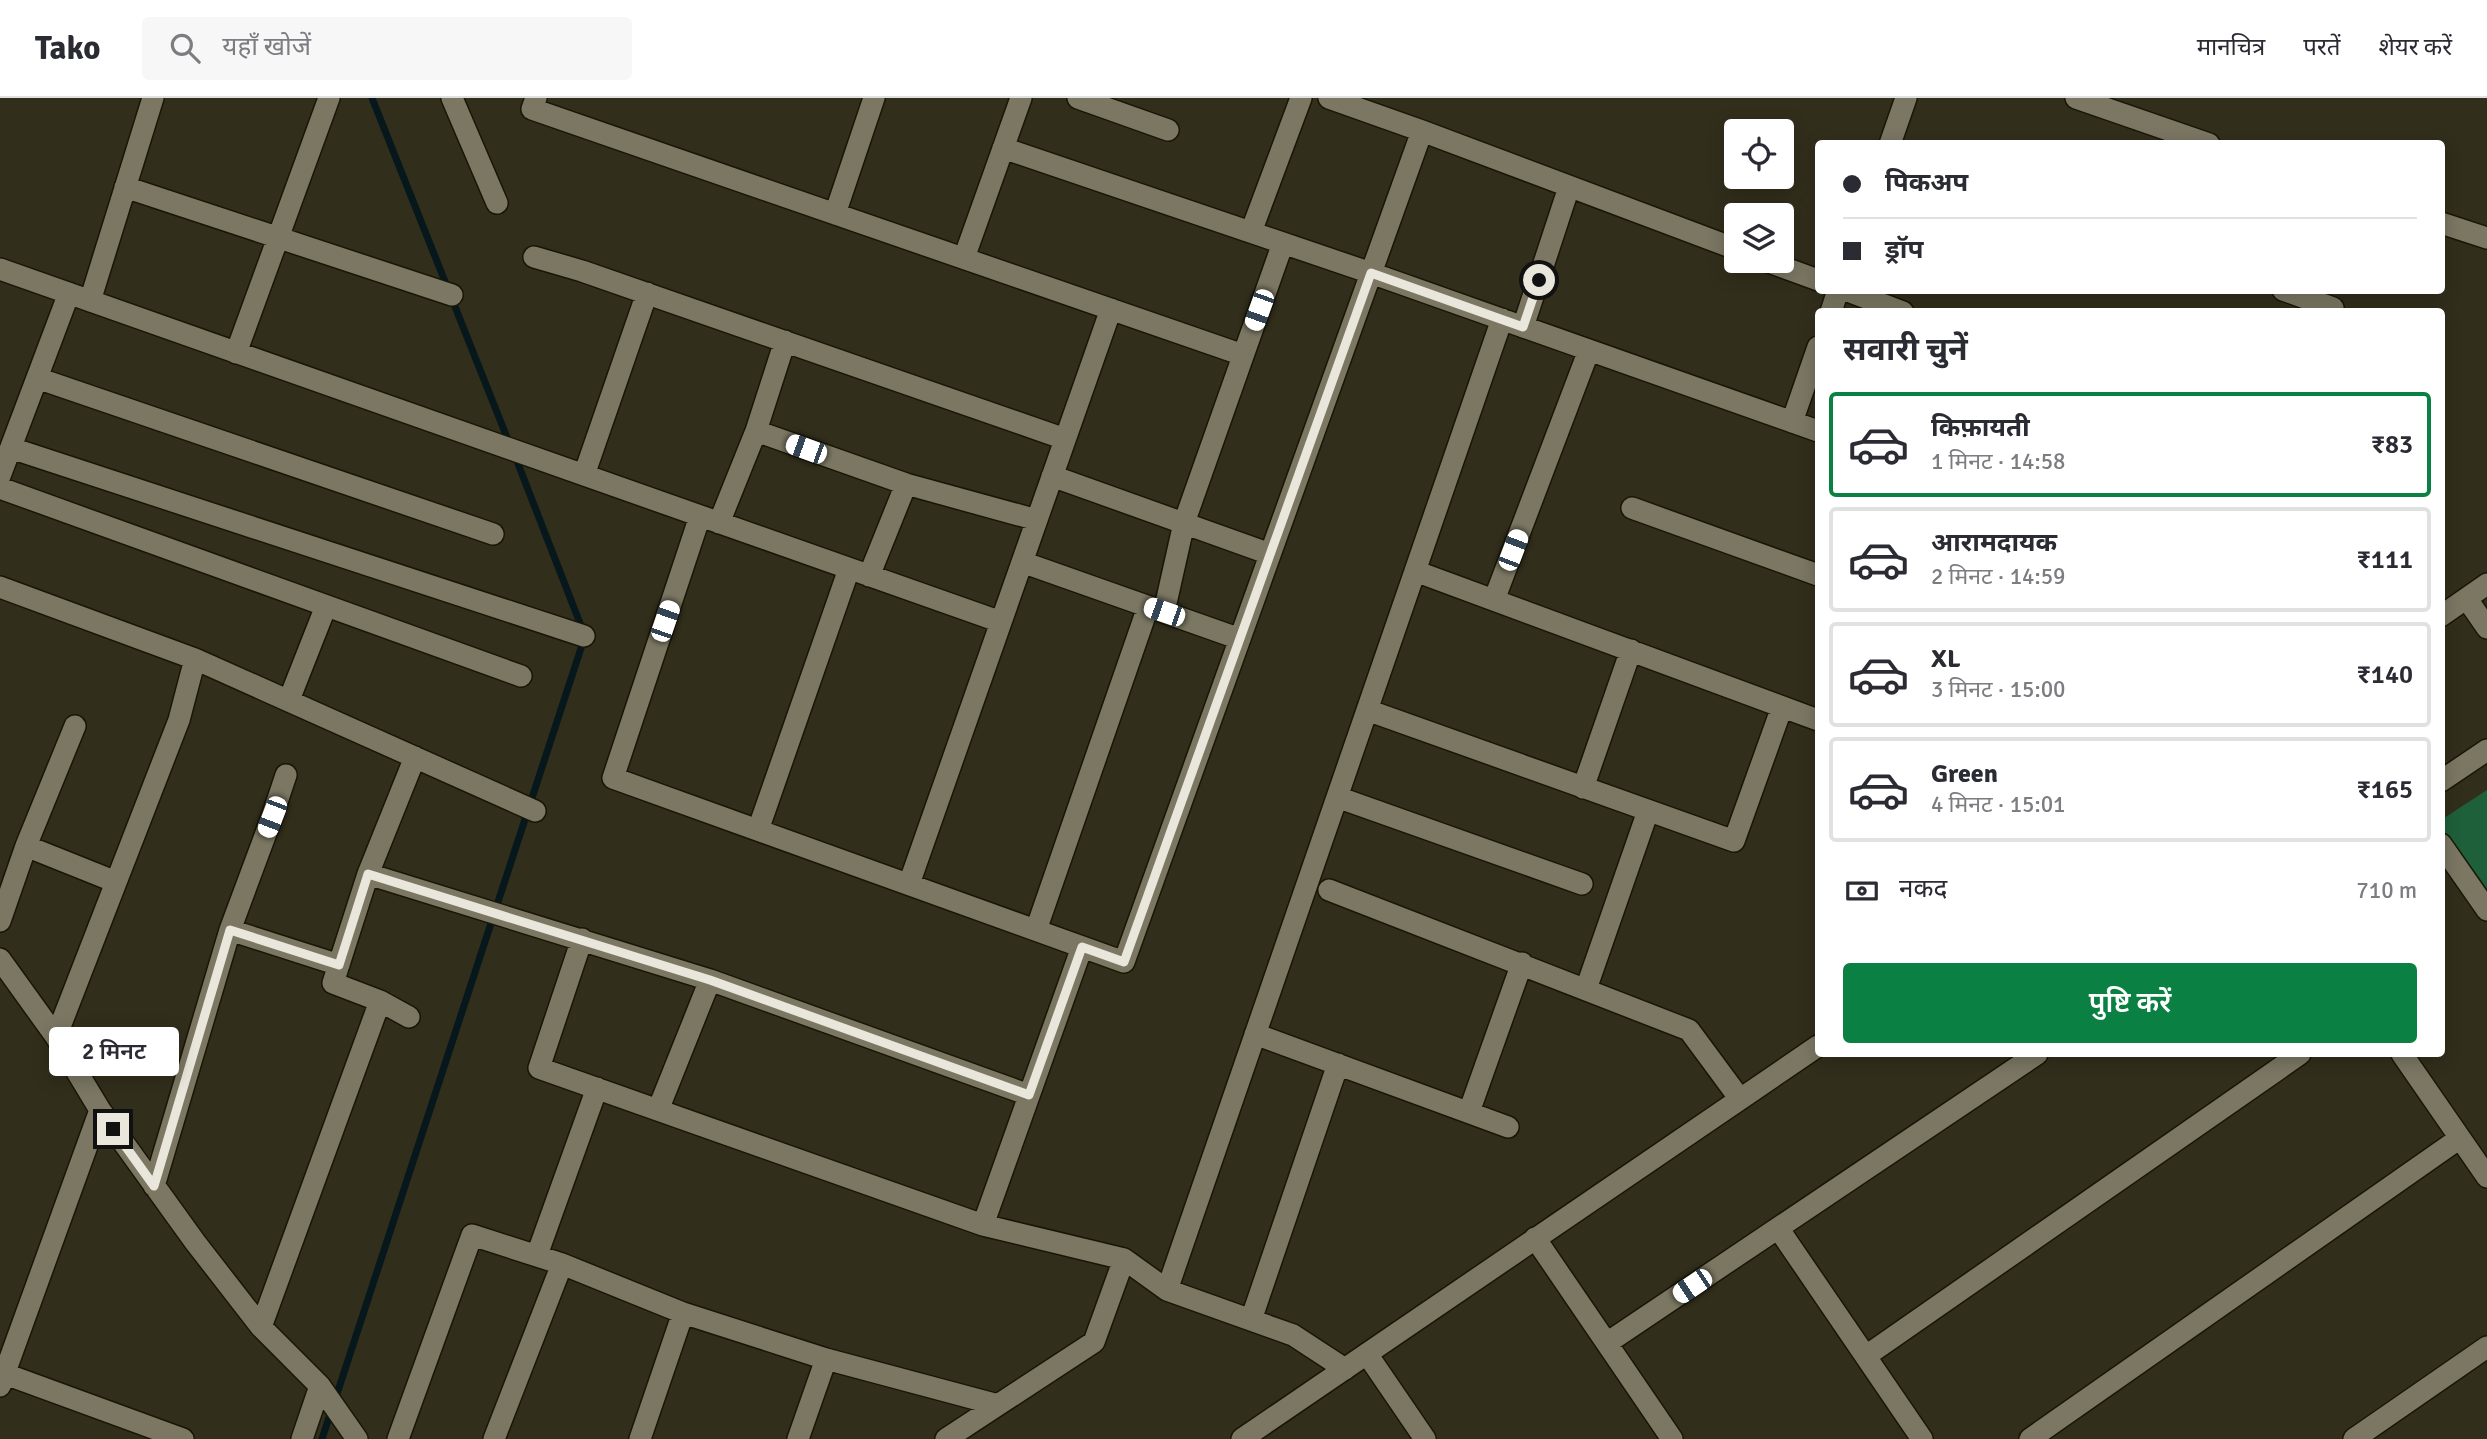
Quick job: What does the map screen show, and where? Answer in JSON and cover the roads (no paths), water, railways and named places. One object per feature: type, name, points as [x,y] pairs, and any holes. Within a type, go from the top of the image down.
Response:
[{"type":"street","points":[[90,301],[153,98]]},
{"type":"street","points":[[236,353],[329,98]]},
{"type":"street","points":[[536,98],[532,109],[1243,355]]},
{"type":"street","points":[[835,214],[874,98]]},
{"type":"street","points":[[964,258],[1021,98]]},
{"type":"street","points":[[1078,98],[1168,130]]},
{"type":"street","points":[[1251,232],[1301,98]]},
{"type":"street","points":[[1329,98],[1724,245]]},
{"type":"street","points":[[1891,140],[1906,98]]},
{"type":"street","points":[[2076,98],[2197,140]]},
{"type":"street","points":[[455,100],[498,203]]},
{"type":"street","points":[[785,341],[756,431],[710,520],[612,778],[1124,962],[1422,131]]},
{"type":"street","points":[[1003,148],[1371,273],[1815,431]]},
{"type":"street","points":[[125,187],[452,295]]},
{"type":"street","points":[[1523,327],[1569,187]]},
{"type":"street","points":[[2445,224],[2487,239]]},
{"type":"street","points":[[1035,930],[1156,610],[1283,243]]},
{"type":"street","points":[[534,257],[646,293],[1065,439]]},
{"type":"street","points":[[0,269],[1001,622]]},
{"type":"street","points":[[1794,271],[1815,279]]},
{"type":"street","points":[[0,475],[69,293]]},
{"type":"street","points":[[584,475],[646,293]]},
{"type":"street","points":[[1856,294],[1892,308]]},
{"type":"street","points":[[2299,294],[2335,303]]},
{"type":"street","points":[[909,884],[1111,309]]},
{"type":"street","points":[[1167,1290],[1502,319]]},
{"type":"street","points":[[1494,600],[1589,350]]},
{"type":"street","points":[[1792,422],[1815,356]]},
{"type":"street","points":[[37,378],[493,534]]},
{"type":"street","points":[[756,431],[906,484],[1037,520]]},
{"type":"street","points":[[11,448],[584,636]]},
{"type":"street","points":[[1052,476],[1270,554]]},
{"type":"street","points":[[758,830],[859,572],[906,484]]},
{"type":"street","points":[[0,488],[521,676]]},
{"type":"street","points":[[1632,508],[1815,574]]},
{"type":"street","points":[[1022,562],[1240,639]]},
{"type":"street","points":[[1415,571],[1815,719]]},
{"type":"street","points":[[2445,614],[2487,584]]},
{"type":"street","points":[[0,587],[195,659],[534,811]]},
{"type":"street","points":[[2467,598],[2487,628]]},
{"type":"street","points":[[289,700],[326,606]]},
{"type":"street","points":[[1583,788],[1631,650]]},
{"type":"street","points":[[56,1037],[179,720],[195,659]]},
{"type":"street","points":[[1367,710],[1734,841],[1782,707]]},
{"type":"street","points":[[0,921],[26,846],[75,726]]},
{"type":"street","points":[[2445,778],[2487,750]]},
{"type":"street","points":[[409,1017],[380,1001],[333,983],[368,874],[415,757]]},
{"type":"street","points":[[154,1186],[230,930],[286,775]]},
{"type":"street","points":[[1337,797],[1582,884]]},
{"type":"street","points":[[1586,989],[1648,811]]},
{"type":"street","points":[[26,846],[116,882]]},
{"type":"street","points":[[2445,850],[2487,910]]},
{"type":"street","points":[[368,874],[710,980],[1029,1095]]},
{"type":"street","points":[[1329,890],[1689,1030],[1740,1099]]},
{"type":"street","points":[[230,930],[339,965]]},
{"type":"street","points":[[582,939],[539,1068],[983,1225],[1124,1259],[1167,1290],[1293,1335],[1345,1369]]},
{"type":"street","points":[[983,1225],[1082,947]]},
{"type":"street","points":[[0,959],[56,1037],[100,1110],[154,1186],[261,1327],[320,1386],[357,1439]]},
{"type":"street","points":[[1469,1112],[1522,963]]},
{"type":"street","points":[[658,1110],[710,980]]},
{"type":"street","points":[[261,1327],[380,1001]]},
{"type":"street","points":[[1255,1034],[1508,1126]]},
{"type":"street","points":[[1242,1439],[1815,1048]]},
{"type":"street","points":[[1607,1343],[2033,1057]]},
{"type":"street","points":[[1866,1356],[2296,1057]]},
{"type":"street","points":[[2404,1057],[2487,1177]]},
{"type":"street","points":[[1251,1320],[1338,1064]]},
{"type":"street","points":[[537,1255],[597,1088]]},
{"type":"street","points":[[100,1110],[2,1378],[141,1432],[183,1439]]},
{"type":"street","points":[[2031,1439],[2460,1138]]},
{"type":"street","points":[[1778,1228],[1922,1439]]},
{"type":"street","points":[[398,1439],[472,1236],[562,1264],[683,1313],[826,1359],[998,1405]]},
{"type":"street","points":[[1535,1238],[1672,1439]]},
{"type":"street","points":[[946,1439],[1094,1342],[1124,1259]]},
{"type":"street","points":[[494,1439],[562,1264]]},
{"type":"street","points":[[640,1439],[683,1313]]},
{"type":"street","points":[[2354,1439],[2487,1347]]},
{"type":"street","points":[[1367,1354],[1425,1439]]},
{"type":"street","points":[[798,1439],[826,1359]]},
{"type":"street","points":[[302,1439],[320,1386]]},
{"type":"waterway","points":[[372,98],[510,445]]},
{"type":"waterway","points":[[335,1400],[585,636],[515,456]]},
{"type":"waterway","points":[[322,1439],[331,1411]]}]
